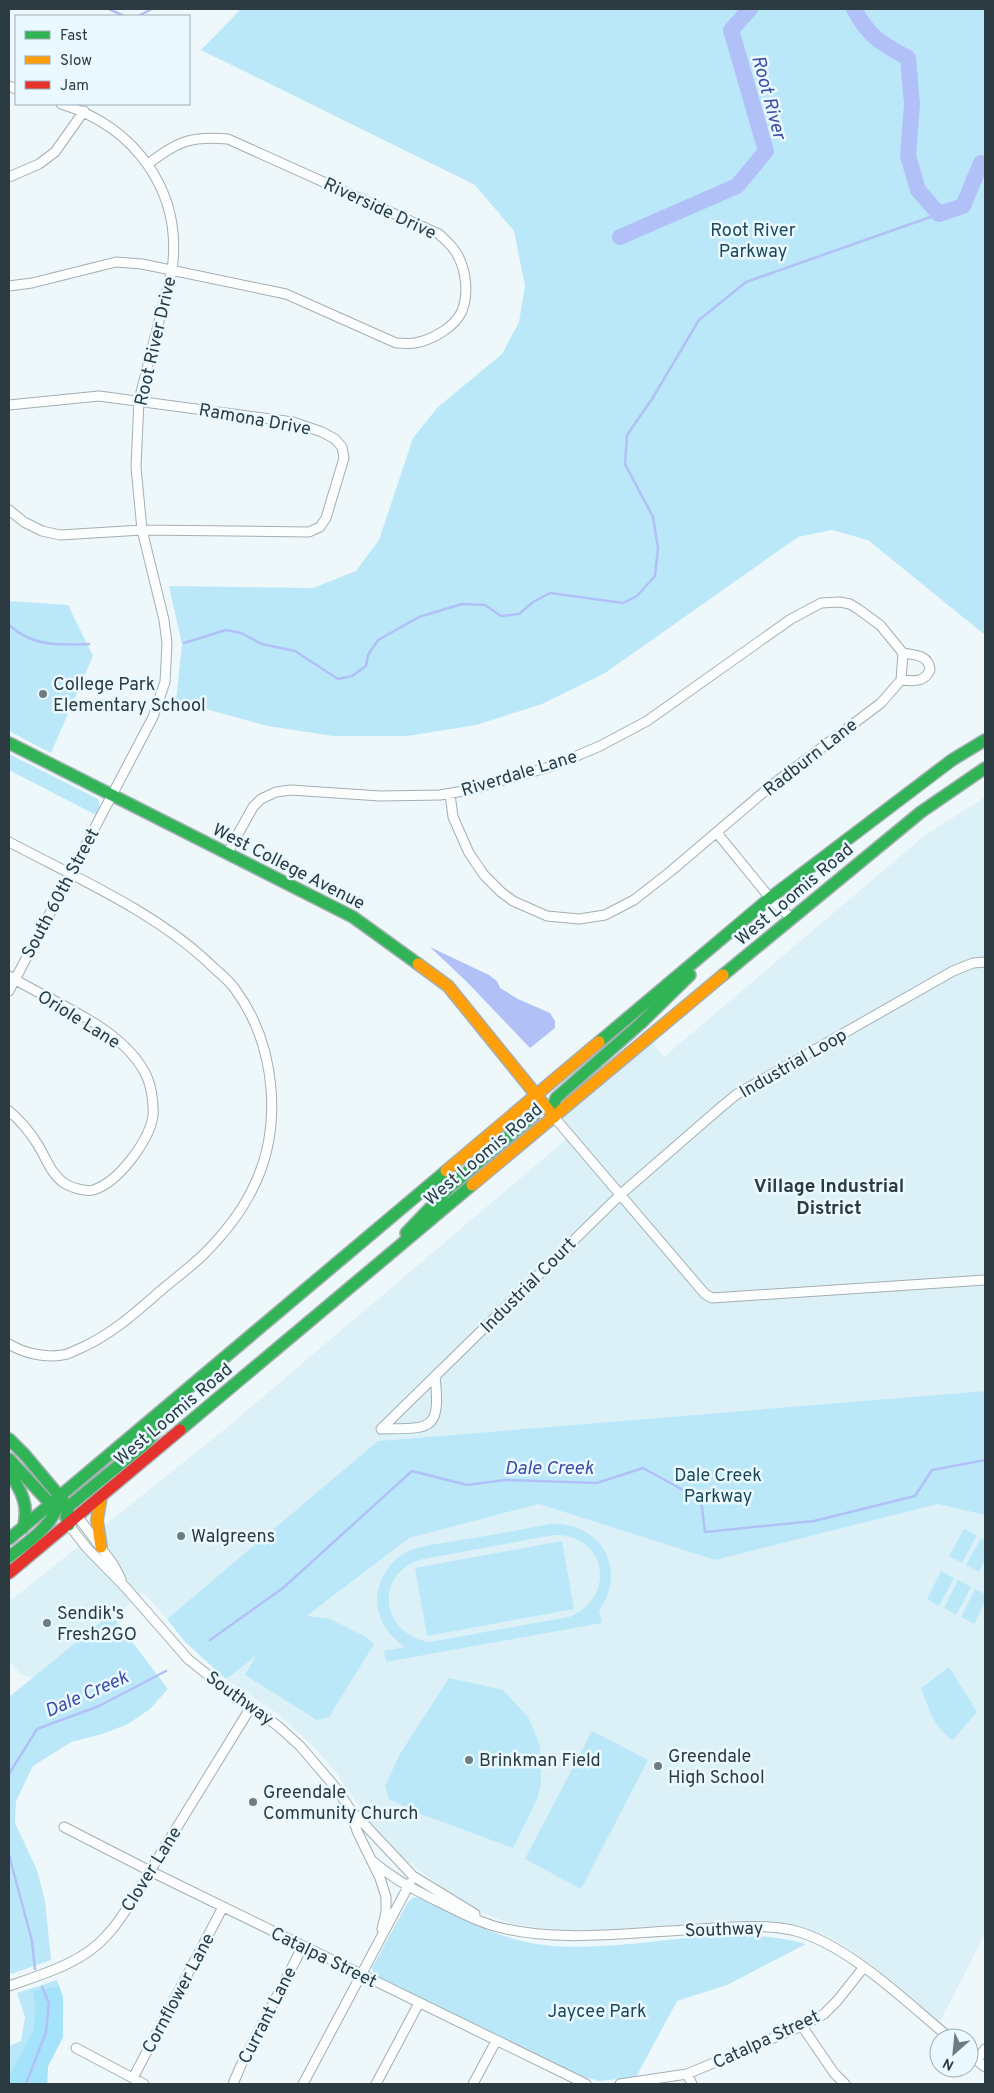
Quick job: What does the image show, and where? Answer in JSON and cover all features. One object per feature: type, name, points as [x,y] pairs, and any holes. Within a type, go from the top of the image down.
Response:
[{"type":"main road","name":"West Loomis Road","points":[[9,1539],[57,1504],[199,1380],[535,1094],[770,898],[952,760],[985,740]]},
{"type":"main road","name":"West College Avenue","points":[[9,743],[353,917],[448,986],[554,1118]]},
{"type":"main road","name":"West Loomis Road","points":[[9,1573],[69,1525],[791,918],[921,812],[985,768]]},
{"type":"main road","points":[[554,1118],[553,1107],[556,1098],[624,1040],[673,994],[722,938]]},
{"type":"main road","points":[[383,1261],[416,1220],[467,1171],[534,1116],[536,1109],[535,1094]]},
{"type":"main road","points":[[69,1525],[66,1517],[69,1506],[146,1443],[199,1380]]},
{"type":"main road","points":[[9,1439],[57,1504],[69,1525]]},
{"type":"main road","points":[[9,1458],[57,1504],[69,1506],[78,1517]]},
{"type":"main road","points":[[9,1472],[27,1504],[28,1516],[23,1528]]},
{"type":"main road","points":[[101,1497],[97,1520],[101,1547]]},
{"type":"main road","points":[[9,1556],[50,1521],[57,1504]]},
{"type":"street","name":"Root River Drive","points":[[65,105],[84,111],[134,145],[148,164],[165,195],[175,249],[172,270],[139,400],[136,468],[142,530],[164,620],[167,643],[166,674],[153,717],[112,795]]},
{"type":"street","points":[[9,177],[39,164],[55,152],[84,111]]},
{"type":"street","name":"Riverside Drive","points":[[9,286],[32,283],[116,262],[142,264],[286,294],[396,342],[414,344],[432,338],[449,327],[461,311],[465,292],[464,272],[457,252],[439,234],[228,139],[204,137],[186,140],[166,150],[148,164]]},
{"type":"street","name":"Ramona Drive","points":[[9,405],[99,396],[139,400],[306,425],[335,439],[342,447],[344,458],[326,518],[320,527],[309,532],[142,530],[60,535],[42,531],[24,522],[9,510]]},
{"type":"street","name":"Riverdale Lane","points":[[227,854],[253,807],[261,799],[276,792],[291,790],[380,796],[450,794],[553,766],[608,742],[663,710],[791,619],[821,603],[840,602],[850,604],[880,625],[903,654]]},
{"type":"street","points":[[903,654],[923,657],[928,660],[930,670],[924,679],[919,681],[901,680],[903,654]]},
{"type":"street","name":"Radburn Lane","points":[[450,794],[453,816],[469,854],[484,875],[513,901],[547,916],[579,919],[605,915],[634,900],[717,833],[772,785],[881,703],[901,680]]},
{"type":"street","name":"South 60th Street","points":[[9,991],[12,978],[112,795]]},
{"type":"street","points":[[717,833],[770,898],[791,918]]},
{"type":"street","points":[[9,842],[174,933],[204,958],[234,988],[250,1014],[262,1043],[270,1076],[272,1113],[267,1148],[253,1190],[232,1223],[203,1255],[109,1334],[64,1355],[36,1355],[9,1344]]},
{"type":"street","name":"Industrial Loop","points":[[621,1194],[738,1094],[952,971],[973,963],[985,962]]},
{"type":"street","name":"Oriole Lane","points":[[9,1111],[23,1123],[58,1178],[76,1188],[91,1191],[108,1183],[129,1162],[142,1141],[152,1116],[151,1091],[145,1073],[135,1057],[110,1034],[86,1018],[12,978]]},
{"type":"street","points":[[554,1118],[705,1294],[712,1298],[985,1280]]},
{"type":"street","name":"Industrial Court","points":[[436,1376],[437,1410],[436,1417],[430,1423],[412,1428],[381,1429],[621,1194]]},
{"type":"street","name":"Southway","points":[[78,1517],[113,1564],[126,1588]]},
{"type":"street","name":"Southway","points":[[69,1525],[86,1547],[126,1588],[188,1659],[278,1726],[300,1746],[336,1788],[350,1809],[413,1876],[495,1926]]},
{"type":"street","name":"Clover Lane","points":[[9,1986],[47,1973],[80,1958],[107,1936],[150,1871],[251,1707]]},
{"type":"street","name":"Southway","points":[[350,1809],[357,1831],[386,1897],[386,1912],[379,1941]]},
{"type":"street","name":"Catalpa Street","points":[[64,1827],[361,1975],[586,2084]]},
{"type":"street","name":"Southway","points":[[371,1860],[392,1877],[472,1918],[495,1926],[533,1933],[578,1936],[757,1925],[793,1931],[833,1947],[864,1966],[938,2028]]},
{"type":"street","points":[[303,2084],[413,1876]]},
{"type":"street","name":"Cornflower Lane","points":[[133,2078],[223,1907]]},
{"type":"street","name":"Currant Lane","points":[[233,2084],[303,1946]]},
{"type":"street","name":"Catalpa Street","points":[[620,2084],[687,2074],[802,2026],[824,2014],[837,2001],[864,1966]]},
{"type":"street","points":[[376,2084],[419,2003]]},
{"type":"street","points":[[802,2026],[834,2073],[845,2084]]},
{"type":"street","points":[[473,2084],[496,2041]]},
{"type":"street","points":[[76,2048],[144,2084]]},
{"type":"street","points":[[687,2074],[692,2084]]},
{"type":"shaded area","points":[[985,797],[985,1391],[379,1441],[167,1619],[143,1592],[44,1682],[22,1675],[9,1662],[9,1602],[224,1430],[570,1136],[554,1117],[649,1038],[664,1057],[924,836]]},
{"type":"shaded area","points":[[430,947],[489,975],[497,981],[500,988],[518,999],[550,1013],[555,1021],[555,1028],[530,1048],[467,982]]},
{"type":"shaded area","name":"Greendale High School","points":[[539,1504],[715,1560],[938,1504],[985,1515],[985,1933],[940,2022],[867,1961],[840,1943],[824,1935],[784,1923],[735,1921],[573,1932],[512,1924],[484,1914],[460,1901],[403,1858],[377,1832],[335,1771],[312,1745],[278,1714],[226,1679],[409,1538]]},
{"type":"shaded area","points":[[59,1986],[63,1997],[63,2037],[48,2066],[47,2084],[9,2084],[9,2076],[34,2030],[35,2005],[33,1991]]},
{"type":"green space","name":"Root River Parkway","points":[[241,9],[985,9],[985,635],[868,540],[832,530],[798,537],[605,673],[542,704],[476,725],[407,736],[333,736],[268,726],[176,701],[182,644],[169,586],[313,588],[356,571],[379,540],[413,438],[438,407],[502,354],[519,322],[525,286],[514,231],[475,185],[201,50]]},
{"type":"green space","name":"College Park Elementary School","points":[[9,601],[68,605],[93,656],[51,753],[9,731]]},
{"type":"green space","points":[[9,754],[98,799],[100,808],[96,815],[9,770]]},
{"type":"green space","name":"Dale Creek Parkway","points":[[985,1391],[985,1515],[938,1504],[715,1560],[539,1504],[409,1538],[307,1616],[330,1619],[366,1637],[374,1644],[329,1717],[317,1720],[245,1675],[256,1656],[226,1679],[185,1642],[167,1619],[378,1441]]},
{"type":"green space","points":[[550,1524],[568,1525],[583,1531],[596,1539],[604,1551],[610,1565],[611,1580],[607,1595],[599,1611],[602,1623],[386,1662],[384,1651],[405,1647],[389,1633],[379,1614],[378,1607],[379,1586],[388,1567],[393,1562],[403,1554],[422,1547]],"holes":[[[553,1535],[571,1537],[584,1544],[594,1554],[599,1567],[600,1581],[595,1595],[585,1608],[569,1617],[430,1642],[413,1637],[401,1628],[393,1616],[389,1603],[390,1589],[396,1576],[407,1566],[423,1559]]]},
{"type":"green space","points":[[964,1529],[977,1535],[962,1563],[949,1556]]},
{"type":"green space","points":[[981,1538],[985,1540],[985,1560],[979,1572],[966,1565]]},
{"type":"green space","points":[[562,1541],[574,1609],[427,1636],[415,1568]]},
{"type":"green space","points":[[941,1571],[954,1578],[939,1606],[927,1599]]},
{"type":"green space","points":[[958,1580],[971,1587],[956,1615],[944,1608]]},
{"type":"green space","points":[[975,1589],[985,1594],[985,1601],[974,1624],[961,1617]]},
{"type":"green space","points":[[111,1614],[168,1689],[150,1709],[128,1724],[102,1734],[71,1742],[33,1766],[16,1801],[15,1823],[37,1870],[45,1901],[51,1960],[11,1974],[9,1968],[9,1697]]},
{"type":"green space","points":[[949,1667],[977,1712],[953,1740],[937,1724],[921,1688]]},
{"type":"green space","name":"Brinkman Field","points":[[449,1678],[503,1690],[528,1717],[540,1746],[541,1782],[538,1797],[513,1848],[421,1814],[389,1799],[385,1786],[400,1754]]},
{"type":"green space","points":[[592,1731],[648,1760],[581,1889],[525,1859]]},
{"type":"green space","name":"Jaycee Park","points":[[414,1897],[506,1937],[537,1944],[571,1947],[604,1946],[706,1936],[739,1935],[773,1937],[806,1944],[727,1985],[677,2001],[636,2077],[600,2081],[580,2076],[374,1975],[372,1968],[408,1902]]},
{"type":"green space","points":[[57,1980],[63,1997],[63,2037],[48,2066],[47,2084],[9,2084],[9,2046],[21,2041],[25,2017],[17,1993]]},
{"type":"waterway","points":[[109,9],[122,15]]},
{"type":"waterway","points":[[140,15],[152,9]]},
{"type":"waterway","name":"Root River","points":[[620,237],[737,186],[766,151],[731,30],[750,9]]},
{"type":"waterway","name":"Root River","points":[[854,9],[865,26],[876,38],[908,58],[912,104],[908,156],[918,190],[939,214],[963,206],[981,163],[985,164]]},
{"type":"waterway","points":[[184,643],[226,630],[241,633],[262,644],[295,651],[338,679],[352,676],[366,666],[368,655],[378,640],[419,617],[462,604],[485,605],[501,616],[519,614],[533,602],[550,593],[623,603],[637,596],[655,576],[658,548],[653,517],[625,464],[627,435],[652,399],[699,320],[746,282],[939,214]]},
{"type":"waterway","points":[[9,625],[18,632],[37,641],[67,645],[89,644]]},
{"type":"waterway","name":"Dale Creek","points":[[210,1640],[283,1588],[412,1471],[467,1485],[505,1480],[597,1483],[643,1468],[701,1500],[705,1532],[814,1521],[915,1496],[932,1470],[985,1460]]},
{"type":"waterway","name":"Dale Creek","points":[[9,1774],[37,1729],[99,1706],[166,1671]]},
{"type":"waterway","name":"Dale Creek","points":[[9,1855],[32,1941],[35,1969]]},
{"type":"waterway","name":"Dale Creek","points":[[26,2084],[46,2032],[49,2003],[42,1987]]},
{"type":"traffic: fast","points":[[599,1042],[770,898],[952,760],[985,740]]},
{"type":"traffic: fast","points":[[9,743],[353,917],[418,964]]},
{"type":"traffic: fast","points":[[723,975],[921,812],[985,768]]},
{"type":"traffic: fast","points":[[554,1117],[553,1107],[556,1098],[641,1023],[690,975]]},
{"type":"traffic: fast","points":[[406,1233],[451,1186],[534,1115],[536,1109],[535,1094]]},
{"type":"traffic: fast","points":[[9,1539],[446,1171]]},
{"type":"traffic: fast","points":[[180,1430],[472,1185]]},
{"type":"traffic: fast","points":[[69,1525],[66,1517],[69,1506],[146,1443],[172,1411]]},
{"type":"traffic: fast","points":[[9,1439],[66,1504]]},
{"type":"traffic: fast","points":[[9,1459],[56,1510]]},
{"type":"traffic: fast","points":[[9,1472],[17,1485],[25,1505],[23,1528]]},
{"type":"traffic: fast","points":[[9,1557],[47,1524],[53,1516],[60,1498]]},
{"type":"traffic: slow","points":[[418,964],[448,986],[554,1117]]},
{"type":"traffic: slow","points":[[472,1185],[723,975]]},
{"type":"traffic: slow","points":[[446,1171],[599,1042]]},
{"type":"traffic: slow","points":[[101,1497],[97,1520],[101,1547]]},
{"type":"traffic: jam","points":[[9,1573],[180,1430]]},
{"type":"place","name":"College Park Elementary School","points":[[43,694]]},
{"type":"place","name":"Walgreens","points":[[181,1536]]},
{"type":"place","name":"Sendik's Fresh2GO","points":[[47,1623]]},
{"type":"place","name":"Brinkman Field","points":[[469,1760]]},
{"type":"place","name":"Greendale High School","points":[[658,1766]]},
{"type":"place","name":"Greendale Community Church","points":[[253,1802]]},
{"type":"district","name":"Village Industrial District","points":[[829,1196]]}]
